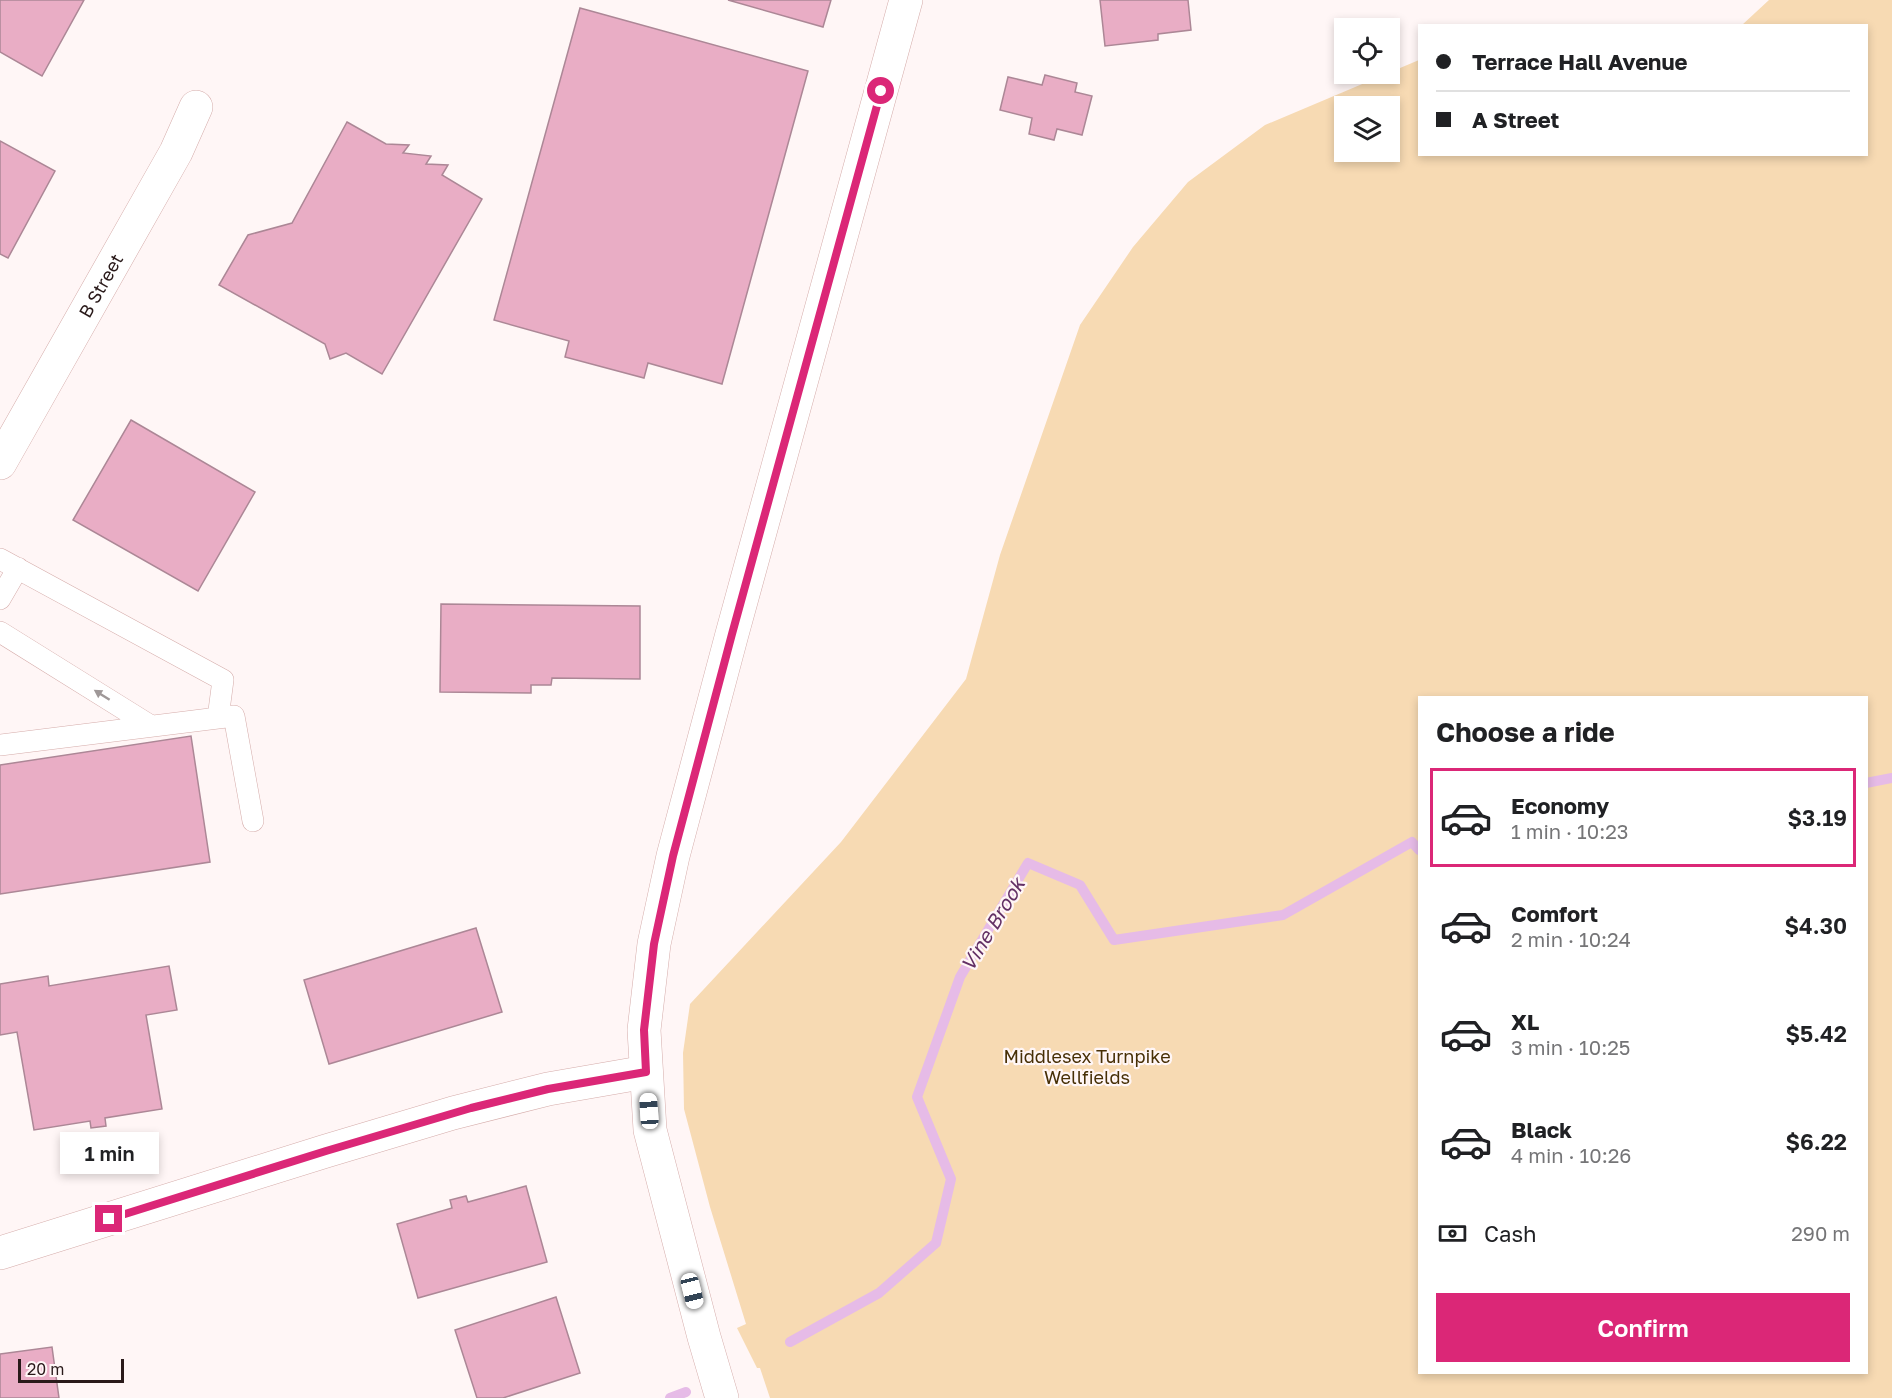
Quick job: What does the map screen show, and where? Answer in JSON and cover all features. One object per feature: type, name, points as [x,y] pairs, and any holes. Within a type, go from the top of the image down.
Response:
[{"type":"main road","points":[[722,1398],[650,1130],[644,1030],[654,944],[673,856],[732,634],[906,0]]},
{"type":"main road","name":"B Street","points":[[0,463],[176,152],[196,106]]},
{"type":"main road","points":[[0,1253],[453,1113],[548,1089],[646,1072]]},
{"type":"lane","points":[[0,599],[9,564],[223,680],[218,718]]},
{"type":"lane","points":[[0,632],[151,726]]},
{"type":"lane","points":[[0,746],[234,716],[253,821]]},
{"type":"green space","name":"Middlesex Turnpike Wellfields","points":[[1769,0],[1892,0],[1892,1398],[770,1398],[760,1368],[757,1368],[737,1328],[746,1324],[710,1207],[684,1109],[683,1053],[690,1004],[841,842],[966,679],[1000,555],[1080,325],[1133,247],[1188,182],[1265,125],[1362,84],[1400,84],[1400,68],[1418,60],[1418,156],[1868,156],[1868,24],[1743,24]]},
{"type":"building","points":[[0,0],[84,0],[42,76],[0,52]]},
{"type":"building","points":[[728,0],[831,0],[823,27]]},
{"type":"building","points":[[1100,0],[1188,0],[1191,30],[1158,34],[1158,40],[1105,46]]},
{"type":"building","points":[[580,8],[808,71],[722,384],[648,363],[644,378],[565,357],[569,341],[494,320]]},
{"type":"building","points":[[1045,75],[1077,83],[1075,92],[1092,96],[1082,135],[1057,129],[1054,140],[1029,134],[1032,118],[1000,110],[1008,77],[1042,85]]},
{"type":"building","points":[[347,122],[386,144],[409,145],[403,153],[431,156],[426,164],[448,165],[442,175],[482,199],[382,374],[346,353],[330,359],[325,344],[219,285],[248,235],[292,223]]},
{"type":"building","points":[[0,141],[55,171],[8,258],[0,254]]},
{"type":"building","points":[[131,420],[255,492],[198,591],[73,520]]},
{"type":"building","points":[[441,604],[640,606],[640,679],[552,678],[551,685],[531,685],[531,693],[440,692]]},
{"type":"building","points":[[191,736],[210,862],[0,894],[0,765]]},
{"type":"building","points":[[476,928],[502,1012],[329,1064],[304,980]]},
{"type":"building","points":[[169,966],[177,1010],[146,1015],[162,1109],[105,1118],[106,1126],[91,1128],[90,1121],[34,1130],[17,1032],[0,1035],[0,984],[48,976],[49,986]]},
{"type":"building","points":[[526,1186],[547,1262],[418,1298],[397,1224],[452,1208],[450,1200],[466,1196],[468,1202]]},
{"type":"building","points":[[556,1297],[580,1373],[503,1398],[477,1398],[455,1330]]},
{"type":"building","points":[[52,1347],[59,1398],[0,1398],[0,1354]]},
{"type":"waterway","name":"Vine Brook","points":[[1868,783],[1892,778]]},
{"type":"waterway","name":"Vine Brook","points":[[790,1342],[879,1293],[936,1243],[951,1179],[917,1097],[960,977],[1028,863],[1080,885],[1114,940],[1283,915],[1412,842],[1418,849]]},
{"type":"waterway","name":"Vine Brook","points":[[670,1398],[686,1392]]},
{"type":"route","points":[[109,1219],[471,1108],[548,1089],[646,1072],[644,1030],[654,944],[673,856],[881,91]]}]
